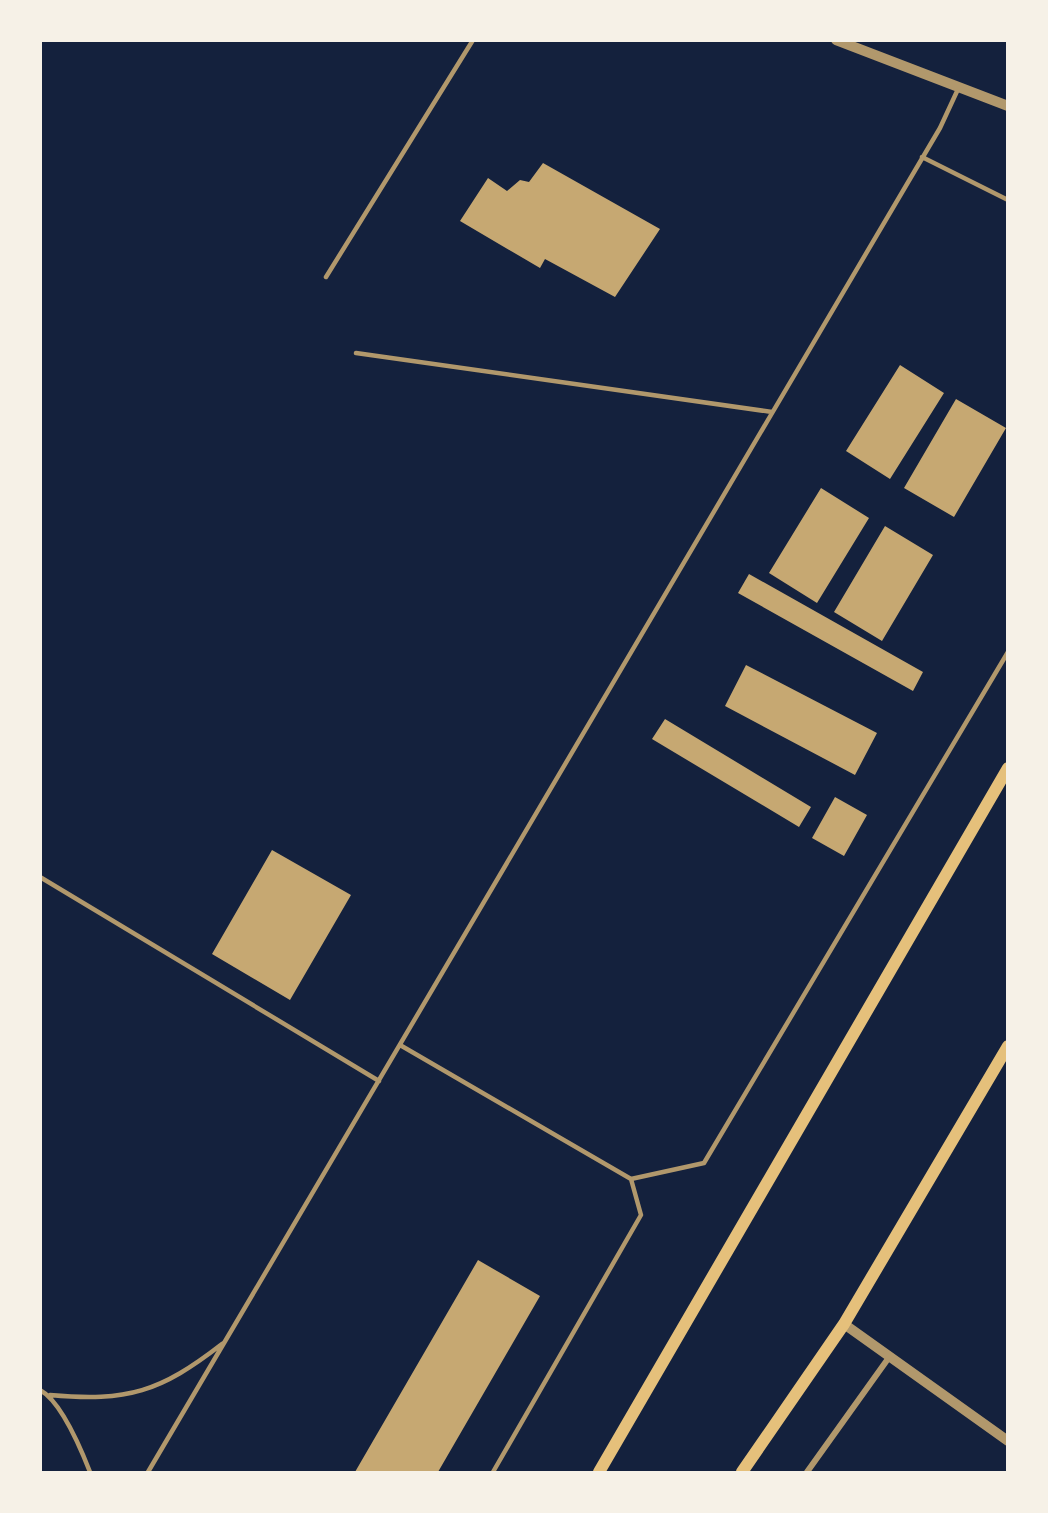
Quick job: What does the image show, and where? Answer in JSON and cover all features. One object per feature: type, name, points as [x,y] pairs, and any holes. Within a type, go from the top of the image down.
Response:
[{"type":"main road","points":[[599,1473],[1003,782],[1008,768]]},
{"type":"main road","points":[[742,1473],[844,1324],[1008,1046]]},
{"type":"street","points":[[836,40],[1008,106]]},
{"type":"street","points":[[844,1324],[1008,1441]]},
{"type":"street","points":[[807,1473],[890,1356]]},
{"type":"lane","points":[[326,276],[473,40]]},
{"type":"lane","points":[[148,1473],[922,157],[959,87]]},
{"type":"lane","points":[[922,157],[1008,200]]},
{"type":"lane","points":[[356,353],[772,412]]},
{"type":"lane","points":[[400,1045],[631,1179],[704,1163],[1008,652]]},
{"type":"lane","points":[[40,877],[379,1081]]},
{"type":"lane","points":[[493,1473],[641,1215],[631,1179]]},
{"type":"lane","points":[[40,1390],[50,1395],[95,1399],[153,1389],[190,1369],[225,1342]]},
{"type":"lane","points":[[50,1395],[80,1447],[90,1473]]},
{"type":"building","points":[[543,163],[660,229],[615,297],[545,259],[540,268],[460,221],[488,178],[507,191],[520,180],[529,182]]},
{"type":"building","points":[[900,365],[944,393],[890,479],[846,451]]},
{"type":"building","points":[[956,399],[1006,428],[954,517],[904,488]]},
{"type":"building","points":[[821,488],[869,518],[817,603],[769,573]]},
{"type":"building","points":[[885,526],[933,555],[882,641],[834,612]]},
{"type":"building","points":[[749,574],[923,672],[913,691],[738,593]]},
{"type":"building","points":[[746,665],[877,733],[855,775],[725,706]]},
{"type":"building","points":[[665,719],[811,807],[799,827],[652,739]]},
{"type":"building","points":[[835,797],[867,815],[844,856],[812,838]]},
{"type":"building","points":[[272,850],[351,895],[290,1000],[212,954]]},
{"type":"building","points":[[478,1260],[540,1296],[438,1472],[355,1472]]}]
